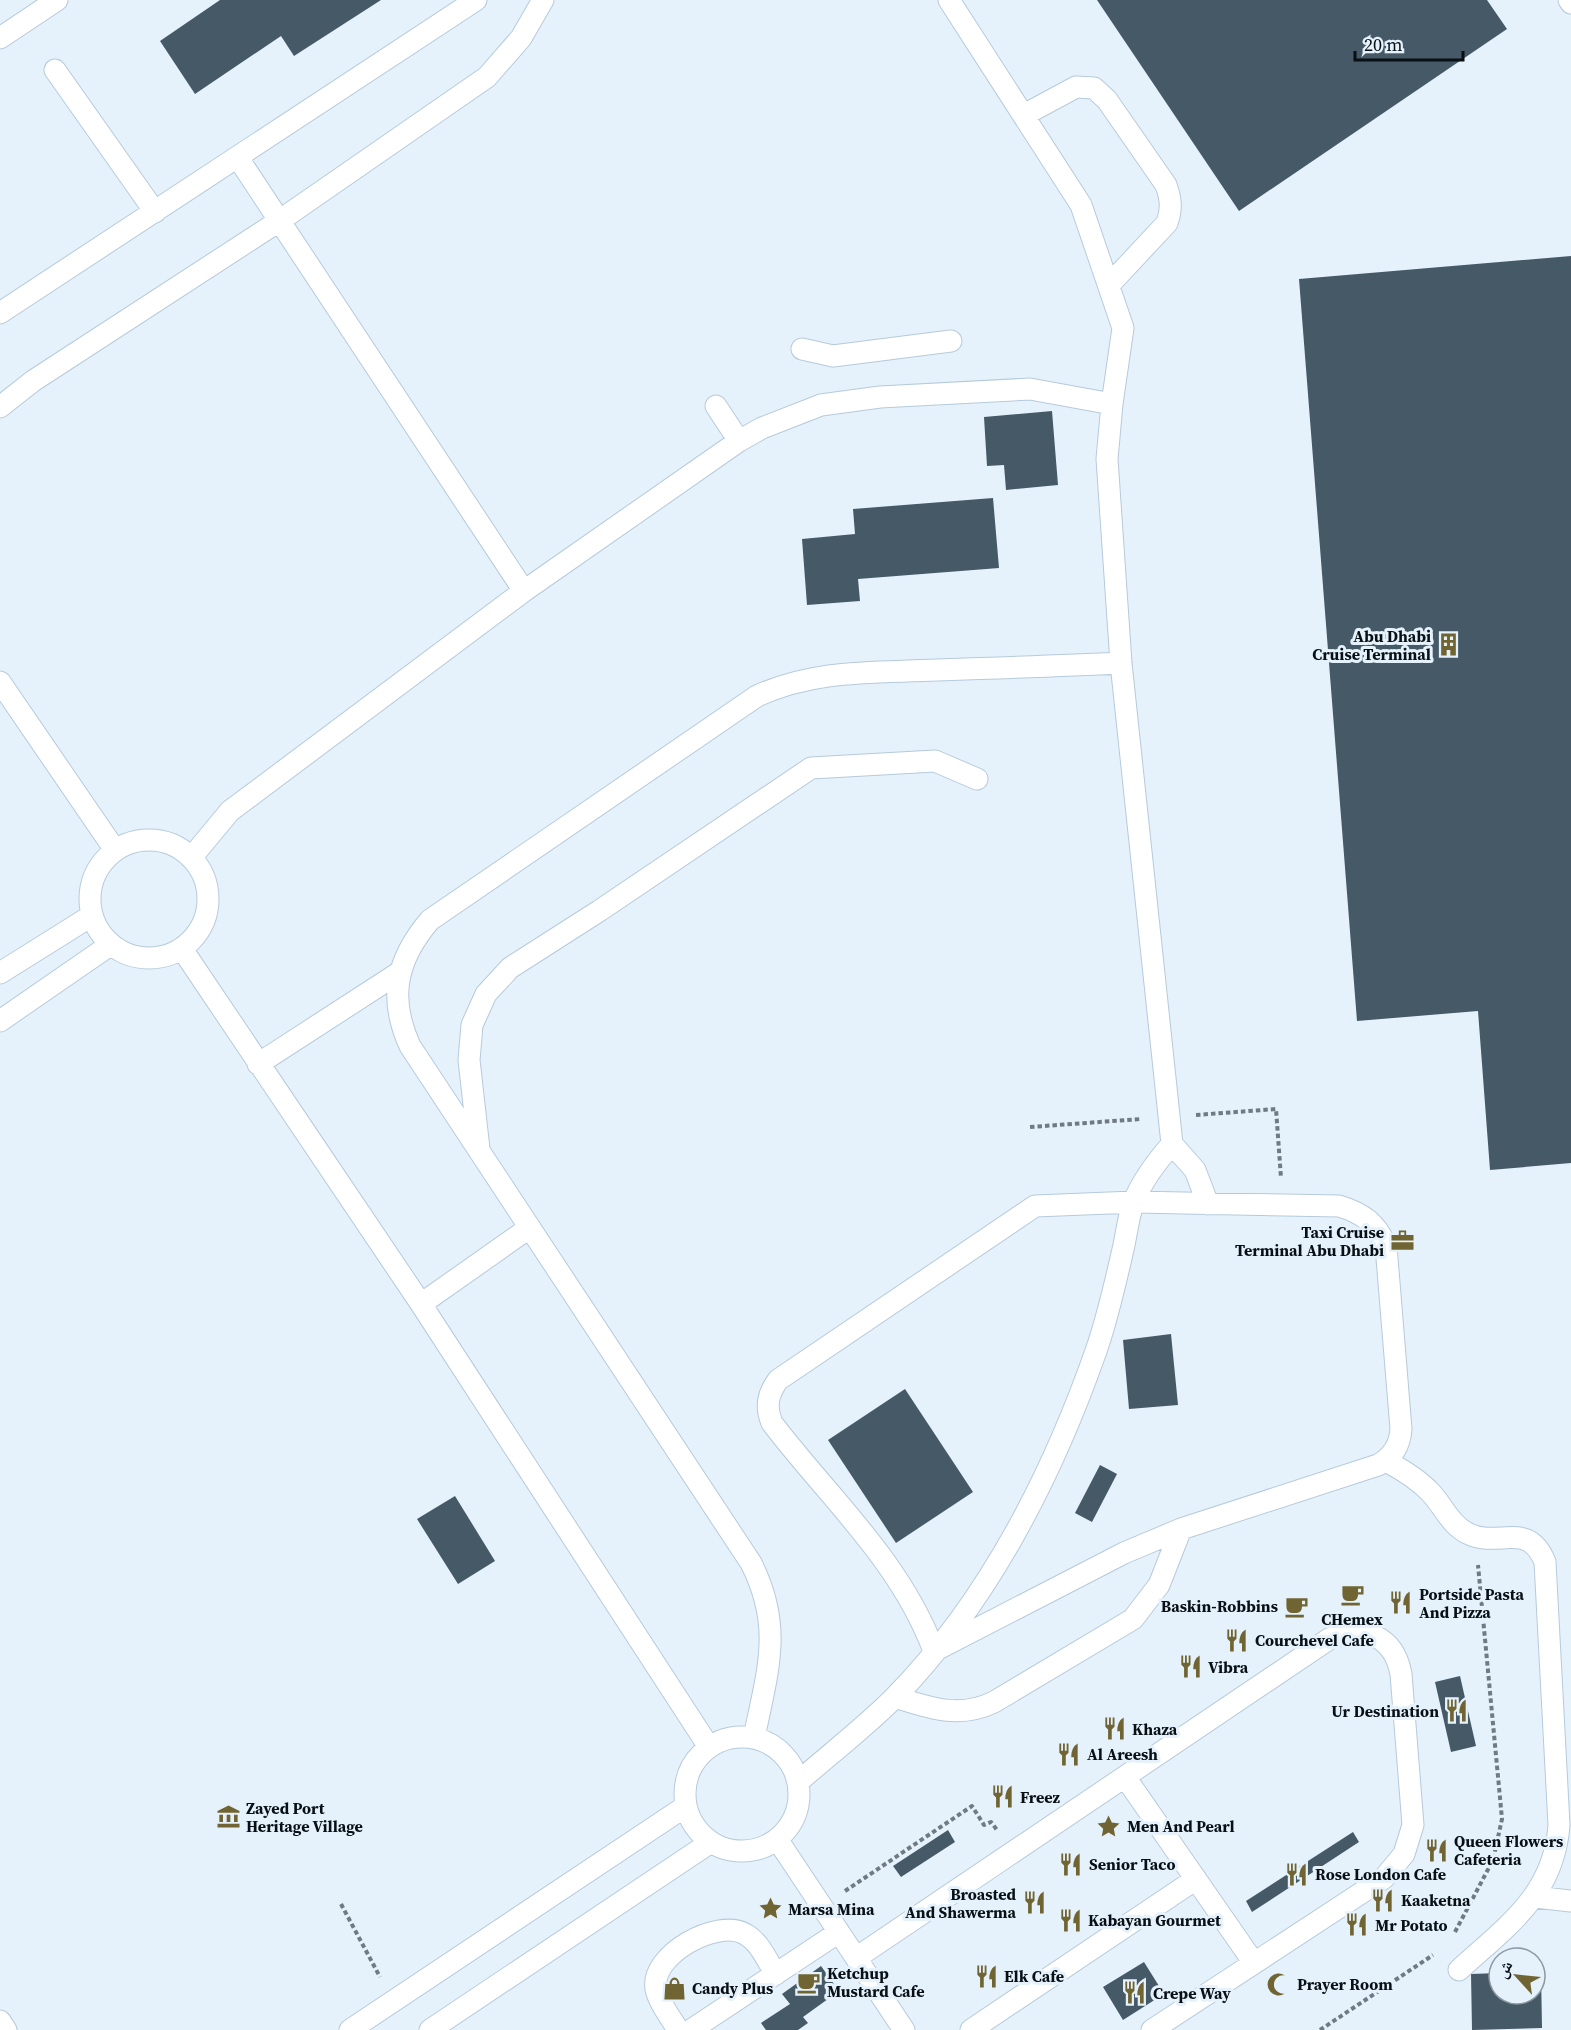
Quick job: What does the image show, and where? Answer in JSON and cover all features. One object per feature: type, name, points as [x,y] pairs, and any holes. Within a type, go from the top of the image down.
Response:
[{"type":"lane","points":[[0,38],[57,0]]},
{"type":"lane","points":[[0,313],[476,0]]},
{"type":"lane","points":[[0,407],[43,374],[279,220],[487,77],[521,38],[543,0]]},
{"type":"lane","points":[[950,0],[1081,205],[1110,284],[1123,328],[1107,459],[1120,663],[1172,1144],[1195,1170],[1208,1204]]},
{"type":"lane","points":[[56,70],[155,212]]},
{"type":"lane","points":[[1024,115],[1076,87],[1094,88],[1107,100],[1166,185],[1171,204],[1167,223],[1110,284]]},
{"type":"lane","points":[[238,158],[524,591]]},
{"type":"lane","points":[[802,349],[833,356],[951,341]]},
{"type":"lane","points":[[191,858],[230,811],[524,591],[739,441],[796,413],[852,399],[1030,388],[1112,404]]},
{"type":"lane","points":[[716,406],[739,441]]},
{"type":"lane","points":[[754,1738],[770,1657],[771,1633],[762,1585],[751,1563],[410,1046],[402,1029],[398,1010],[400,972],[417,935],[430,920],[740,707],[783,684],[804,678],[842,674],[1120,663]]},
{"type":"lane","points":[[0,682],[115,850]]},
{"type":"lane","points":[[479,1153],[469,1042],[478,1009],[497,980],[510,968],[812,768],[935,761],[977,779]]},
{"type":"lane","points":[[148,840],[179,848],[191,858],[200,869],[208,898],[201,927],[182,949],[158,958],[141,958],[133,957],[110,945],[99,932],[91,916],[89,898],[93,880],[102,863],[115,850],[131,843],[148,840]]},
{"type":"lane","points":[[0,974],[91,916]]},
{"type":"lane","points":[[0,1021],[110,945]]},
{"type":"lane","points":[[182,949],[421,1304],[709,1748]]},
{"type":"lane","points":[[258,1064],[400,972]]},
{"type":"lane","points":[[798,1782],[895,1697],[934,1651],[988,1577],[1019,1526],[1075,1411],[1098,1346],[1134,1202],[1150,1171],[1172,1144]]},
{"type":"lane","points":[[1134,1202],[1340,1206],[1355,1210],[1369,1219],[1380,1232],[1386,1246],[1401,1429],[1397,1446],[1386,1461],[1181,1529],[1124,1553],[934,1651],[911,1599],[882,1555],[772,1423],[768,1413],[771,1389],[783,1376],[1035,1206],[1134,1202]]},
{"type":"lane","points":[[421,1304],[529,1228]]},
{"type":"lane","points":[[1386,1461],[1422,1484],[1456,1526],[1475,1537],[1523,1539],[1537,1548],[1545,1562],[1565,1825],[1550,1870],[1535,1897],[1459,1970]]},
{"type":"lane","points":[[895,1697],[946,1712],[980,1709],[994,1702],[1133,1619],[1159,1585],[1181,1529]]},
{"type":"lane","points":[[856,1958],[1335,1636],[1355,1631],[1369,1632],[1391,1648],[1399,1660],[1413,1810],[1411,1840],[1395,1867],[1384,1878],[1152,2030]]},
{"type":"lane","points":[[738,1737],[754,1738],[769,1744],[782,1754],[792,1767],[798,1782],[799,1798],[796,1813],[777,1839],[762,1848],[745,1851],[727,1849],[711,1842],[691,1820],[686,1806],[686,1784],[694,1764],[709,1748],[738,1737]]},
{"type":"lane","points":[[1125,1777],[1254,1963]]},
{"type":"lane","points":[[350,2030],[686,1806]]},
{"type":"lane","points":[[777,1839],[904,2030]]},
{"type":"lane","points":[[430,2030],[711,1842]]},
{"type":"lane","points":[[971,2030],[1196,1879]]},
{"type":"lane","points":[[1535,1897],[1571,1901]]},
{"type":"lane","points":[[678,2030],[660,1999],[656,1978],[667,1959],[706,1932],[725,1928],[744,1933],[758,1946],[776,1974]]},
{"type":"lane","points":[[692,2030],[839,1932]]},
{"type":"lane","points":[[0,2021],[6,2030]]},
{"type":"path","points":[[1276,1109],[1283,1205]]},
{"type":"path","points":[[1450,1937],[1463,1919],[1493,1860],[1502,1819],[1475,1537]]},
{"type":"path","points":[[822,1907],[972,1806],[984,1826],[991,1822],[1012,1852]]},
{"type":"path","points":[[341,1904],[393,2001]]},
{"type":"path","points":[[1320,2030],[1436,1952]]},
{"type":"building","points":[[220,0],[381,0],[294,56],[281,36],[195,94],[160,41]]},
{"type":"building","points":[[1097,0],[1487,0],[1507,29],[1239,211]]},
{"type":"building","name":"Abu Dhabi Cruise Terminal","points":[[1571,256],[1571,1163],[1490,1170],[1478,1011],[1357,1021],[1299,279]]},
{"type":"building","points":[[1052,411],[1058,485],[1006,490],[1004,465],[987,466],[984,417]]},
{"type":"building","points":[[993,498],[999,568],[858,579],[860,601],[807,605],[802,539],[855,534],[853,509]]},
{"type":"building","points":[[1171,1334],[1178,1405],[1129,1409],[1123,1340]]},
{"type":"building","points":[[905,1389],[973,1492],[896,1543],[828,1440]]},
{"type":"building","points":[[1100,1465],[1117,1474],[1092,1522],[1075,1513]]},
{"type":"building","points":[[455,1496],[495,1561],[458,1584],[417,1519]]},
{"type":"building","points":[[1460,1676],[1476,1746],[1451,1752],[1435,1682]]},
{"type":"building","points":[[948,1830],[955,1842],[901,1877],[893,1866]]},
{"type":"building","points":[[1353,1832],[1359,1842],[1252,1912],[1246,1901]]},
{"type":"building","points":[[1144,1962],[1164,1994],[1123,2020],[1103,1987]]},
{"type":"building","points":[[821,1966],[839,1991],[803,2017],[808,2023],[798,2030],[766,2030],[761,2023],[790,2004],[782,1994]]},
{"type":"building","points":[[1487,1973],[1487,2006],[1542,2006],[1542,2028],[1472,2030],[1471,1974]]},
{"type":"place","name":"Abu Dhabi Cruise Terminal","points":[[1449,645]]},
{"type":"place","name":"Taxi Cruise Terminal Abu Dhabi","points":[[1402,1241]]},
{"type":"place","name":"CHemex","points":[[1352,1594]]},
{"type":"place","name":"Portside Pasta And Pizza","points":[[1401,1603]]},
{"type":"place","name":"Baskin-Robbins","points":[[1296,1606]]},
{"type":"place","name":"Courchevel Cafe","points":[[1237,1640]]},
{"type":"place","name":"Vibra","points":[[1190,1667]]},
{"type":"place","name":"Ur Destination","points":[[1457,1711]]},
{"type":"place","name":"Khaza","points":[[1114,1729]]},
{"type":"place","name":"Al Areesh","points":[[1069,1754]]},
{"type":"place","name":"Freez","points":[[1002,1797]]},
{"type":"place","name":"Zayed Port Heritage Village","points":[[228,1817]]},
{"type":"place","name":"Men And Pearl","points":[[1109,1826]]},
{"type":"place","name":"Queen Flowers Cafeteria","points":[[1436,1850]]},
{"type":"place","name":"Senior Taco","points":[[1071,1864]]},
{"type":"place","name":"Rose London Cafe","points":[[1297,1874]]},
{"type":"place","name":"Kaaketna","points":[[1383,1900]]},
{"type":"place","name":"Broasted And Shawerma","points":[[1034,1903]]},
{"type":"place","name":"Marsa Mina","points":[[770,1909]]},
{"type":"place","name":"Kabayan Gourmet","points":[[1070,1920]]},
{"type":"place","name":"Mr Potato","points":[[1357,1925]]},
{"type":"place","name":"Elk Cafe","points":[[986,1976]]},
{"type":"place","name":"Ketchup Mustard Cafe","points":[[809,1982]]},
{"type":"place","name":"Prayer Room","points":[[1279,1984]]},
{"type":"place","name":"Candy Plus","points":[[674,1988]]},
{"type":"place","name":"Crepe Way","points":[[1135,1993]]}]
